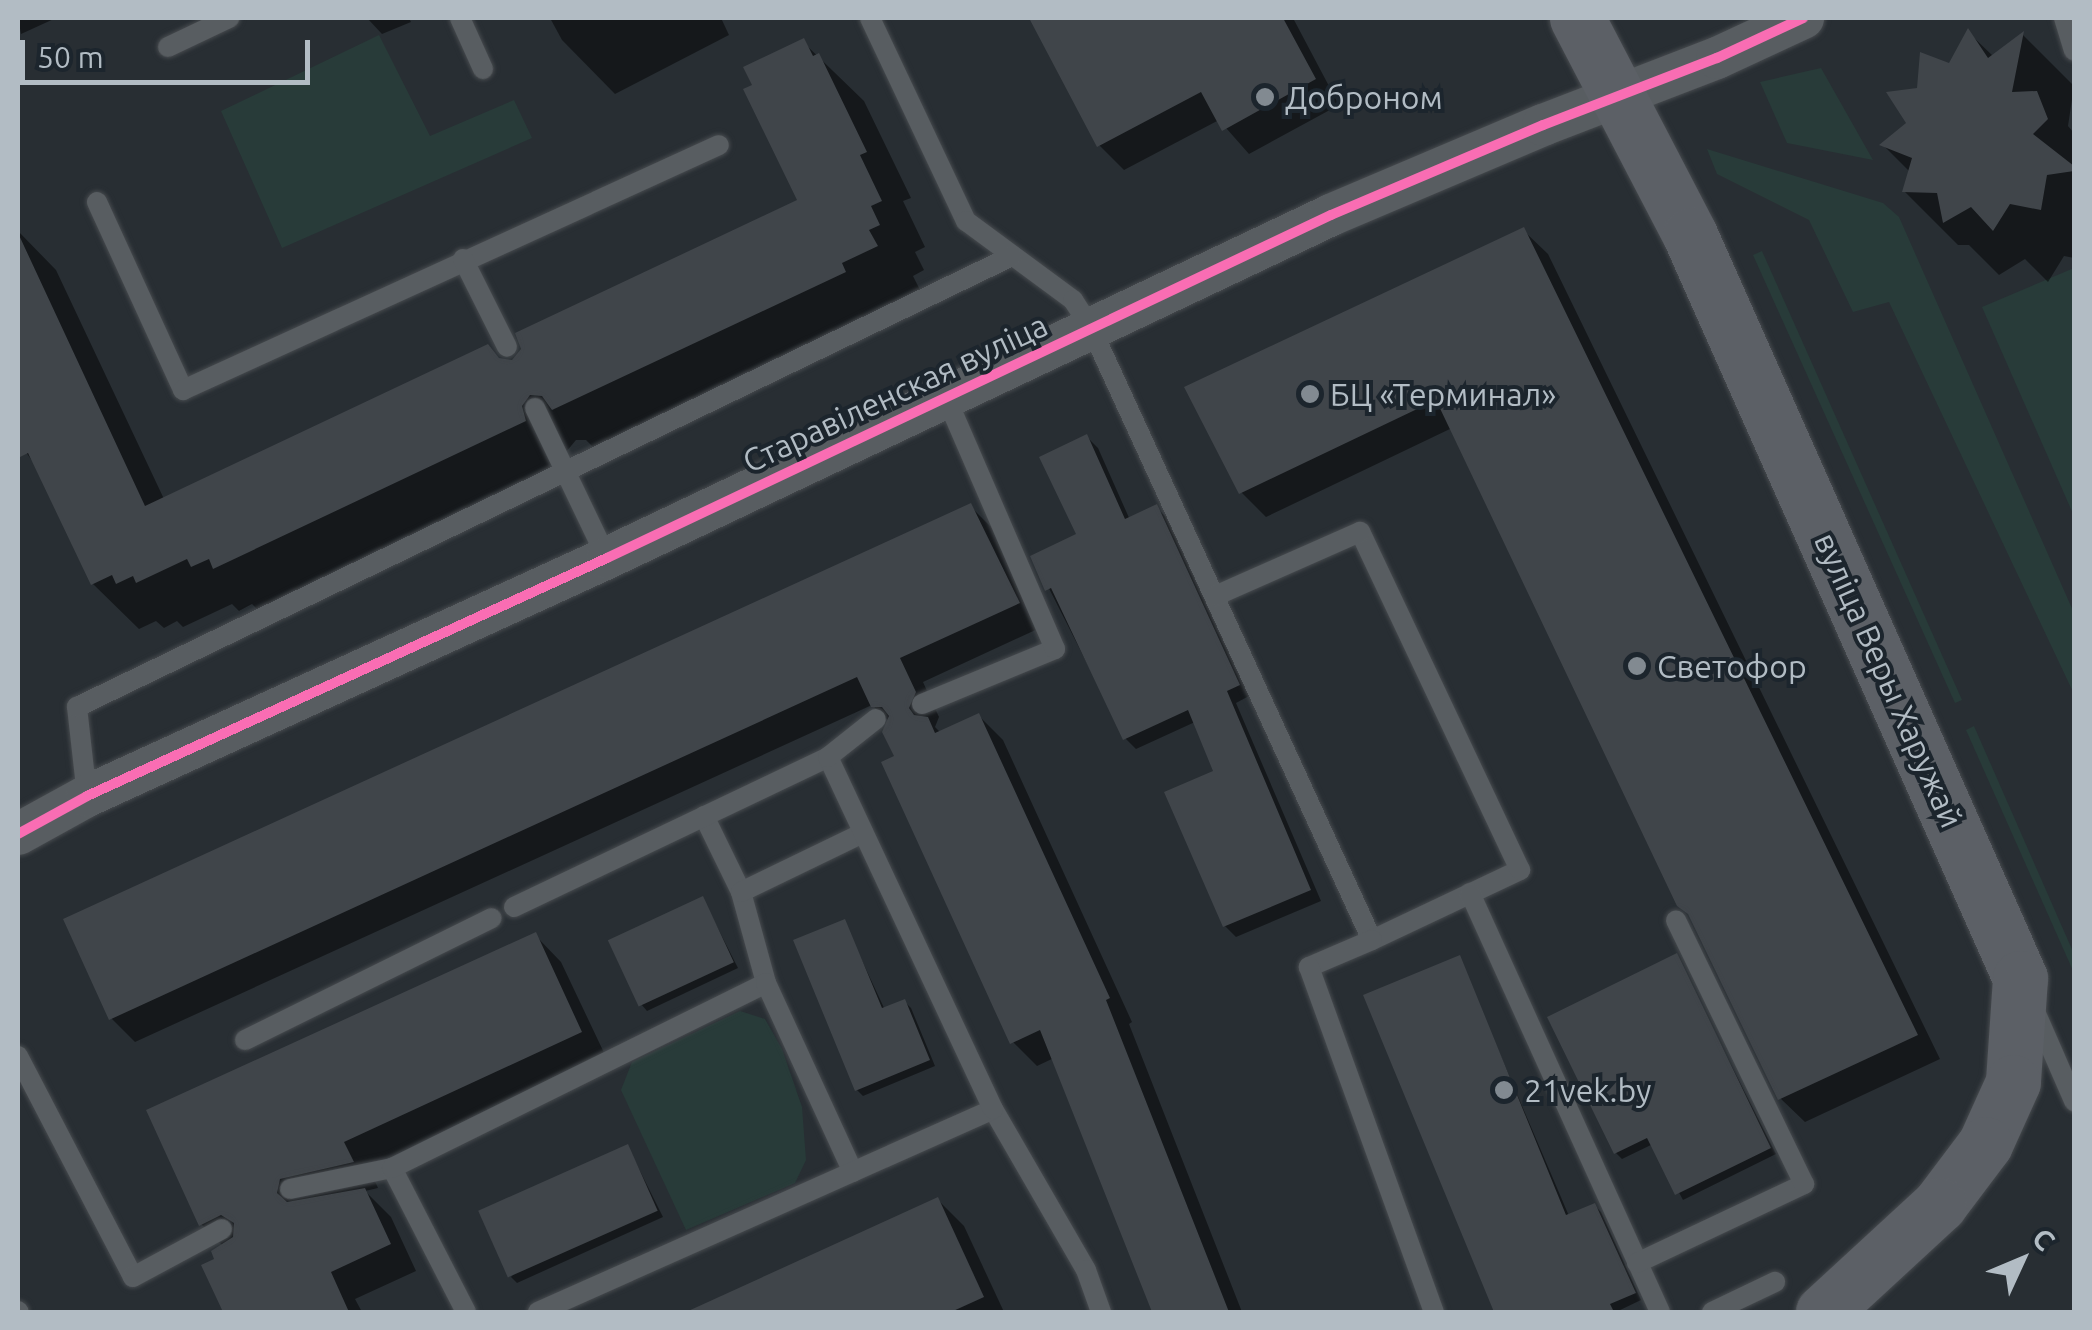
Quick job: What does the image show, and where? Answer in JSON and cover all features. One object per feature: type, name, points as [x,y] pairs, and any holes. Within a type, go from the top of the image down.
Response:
[{"type":"main road","name":"вуліца Веры Харужай","points":[[1576,18],[1698,253],[2020,978],[2012,1082],[1985,1144],[1939,1206],[1823,1312]]},
{"type":"street","name":"Старавіленская вуліца","points":[[18,834],[87,796],[606,558],[1331,215],[1543,124],[1620,98],[1802,18]]},
{"type":"lane","points":[[168,47],[229,18]]},
{"type":"lane","points":[[460,18],[483,69]]},
{"type":"lane","points":[[870,18],[966,221],[1073,300],[1091,328],[1372,940]]},
{"type":"lane","points":[[2064,18],[2074,51]]},
{"type":"lane","points":[[97,202],[183,390],[718,145]]},
{"type":"lane","points":[[87,796],[78,707],[1012,256]]},
{"type":"lane","points":[[463,260],[507,347]]},
{"type":"lane","points":[[922,704],[1054,649],[946,397]]},
{"type":"lane","points":[[535,408],[606,558]]},
{"type":"lane","points":[[1214,596],[1360,532],[1520,870],[1309,967],[1434,1312]]},
{"type":"lane","points":[[514,907],[828,757],[876,718]]},
{"type":"lane","points":[[828,757],[992,1110],[1086,1270],[1101,1312]]},
{"type":"lane","points":[[704,816],[741,892],[766,982],[853,1172]]},
{"type":"lane","points":[[741,892],[863,833]]},
{"type":"lane","points":[[1470,894],[1660,1312]]},
{"type":"lane","points":[[245,1040],[492,918]]},
{"type":"lane","points":[[1637,1263],[1804,1184],[1676,920]]},
{"type":"lane","points":[[2020,978],[2074,1101]]},
{"type":"lane","points":[[290,1189],[392,1168],[766,982]]},
{"type":"lane","points":[[18,1056],[132,1277],[222,1229]]},
{"type":"lane","points":[[538,1312],[992,1110]]},
{"type":"lane","points":[[392,1168],[466,1312]]},
{"type":"lane","points":[[1712,1312],[1775,1282]]},
{"type":"green space","points":[[379,35],[430,136],[514,100],[532,138],[282,248],[221,111]]},
{"type":"green space","points":[[1821,68],[1873,160],[1787,143],[1760,82]]},
{"type":"green space","points":[[1707,149],[1883,203],[1899,217],[2074,613],[2074,694],[1889,302],[1853,312],[1809,220],[1717,174]]},
{"type":"green space","points":[[1762,251],[1962,700],[1955,703],[1753,255]]},
{"type":"green space","points":[[2074,268],[2074,516],[1982,307]]},
{"type":"green space","points":[[1974,726],[2074,954],[2074,973],[1966,730]]},
{"type":"green space","points":[[740,1011],[765,1019],[782,1049],[802,1107],[806,1160],[795,1183],[686,1230],[621,1090],[632,1062]]},
{"type":"building","points":[[1029,18],[1283,18],[1316,79],[1222,131],[1201,92],[1097,147]]},
{"type":"building","points":[[1968,28],[1988,58],[2024,31],[2012,92],[2037,91],[2048,119],[2033,134],[2074,166],[2074,171],[2047,175],[2041,210],[2010,204],[1993,231],[1971,207],[1943,223],[1937,193],[1902,192],[1912,158],[1879,145],[1906,123],[1886,92],[1917,88],[1920,52],[1949,63]]},
{"type":"building","points":[[804,38],[813,56],[819,53],[867,152],[860,155],[882,201],[871,206],[880,225],[869,230],[878,246],[842,263],[846,272],[552,410],[542,396],[530,395],[522,406],[526,421],[213,569],[209,559],[191,567],[187,559],[136,583],[133,576],[116,584],[112,575],[91,585],[28,453],[18,458],[18,233],[145,506],[488,344],[499,358],[512,360],[521,349],[515,333],[797,200],[743,89],[752,85],[743,67]]},
{"type":"building","points":[[1524,227],[1918,1035],[1778,1100],[1688,914],[1677,906],[1436,400],[1239,494],[1184,387]]},
{"type":"building","points":[[1087,434],[1125,519],[1157,504],[1240,685],[1227,691],[1311,890],[1223,927],[1164,792],[1213,771],[1188,710],[1123,740],[1051,588],[1045,591],[1030,556],[1076,534],[1039,457]]},
{"type":"building","points":[[971,503],[1020,603],[900,658],[916,692],[909,708],[914,715],[928,717],[935,733],[979,713],[1110,998],[1106,1000],[1229,1312],[1152,1312],[1040,1030],[1010,1044],[881,762],[894,756],[882,732],[889,716],[882,707],[871,707],[857,677],[109,1020],[63,919]]},
{"type":"building","points":[[703,896],[734,962],[639,1007],[608,940]]},
{"type":"building","points":[[845,919],[882,1008],[905,999],[930,1060],[855,1091],[793,940]]},
{"type":"building","points":[[536,932],[582,1032],[344,1142],[354,1162],[280,1179],[277,1193],[287,1202],[365,1188],[391,1244],[331,1272],[349,1312],[223,1312],[201,1265],[214,1259],[211,1251],[233,1237],[234,1223],[221,1215],[199,1226],[146,1110]]},
{"type":"building","points":[[1677,953],[1771,1148],[1675,1195],[1647,1138],[1614,1154],[1547,1017]]},
{"type":"building","points":[[1460,955],[1566,1215],[1595,1203],[1636,1293],[1610,1304],[1614,1312],[1494,1312],[1363,995]]},
{"type":"building","points":[[628,1144],[658,1211],[508,1277],[478,1211]]},
{"type":"building","points":[[938,1197],[984,1297],[951,1312],[686,1312]]},
{"type":"cycle path","points":[[18,834],[87,796],[607,558],[1331,215],[1543,125],[1717,58],[1803,18]]},
{"type":"place","name":"Доброном","points":[[1265,97]]},
{"type":"place","name":"БЦ «Терминал»","points":[[1310,394]]},
{"type":"place","name":"Светофор","points":[[1637,666]]},
{"type":"place","name":"21vek.by","points":[[1504,1090]]}]
